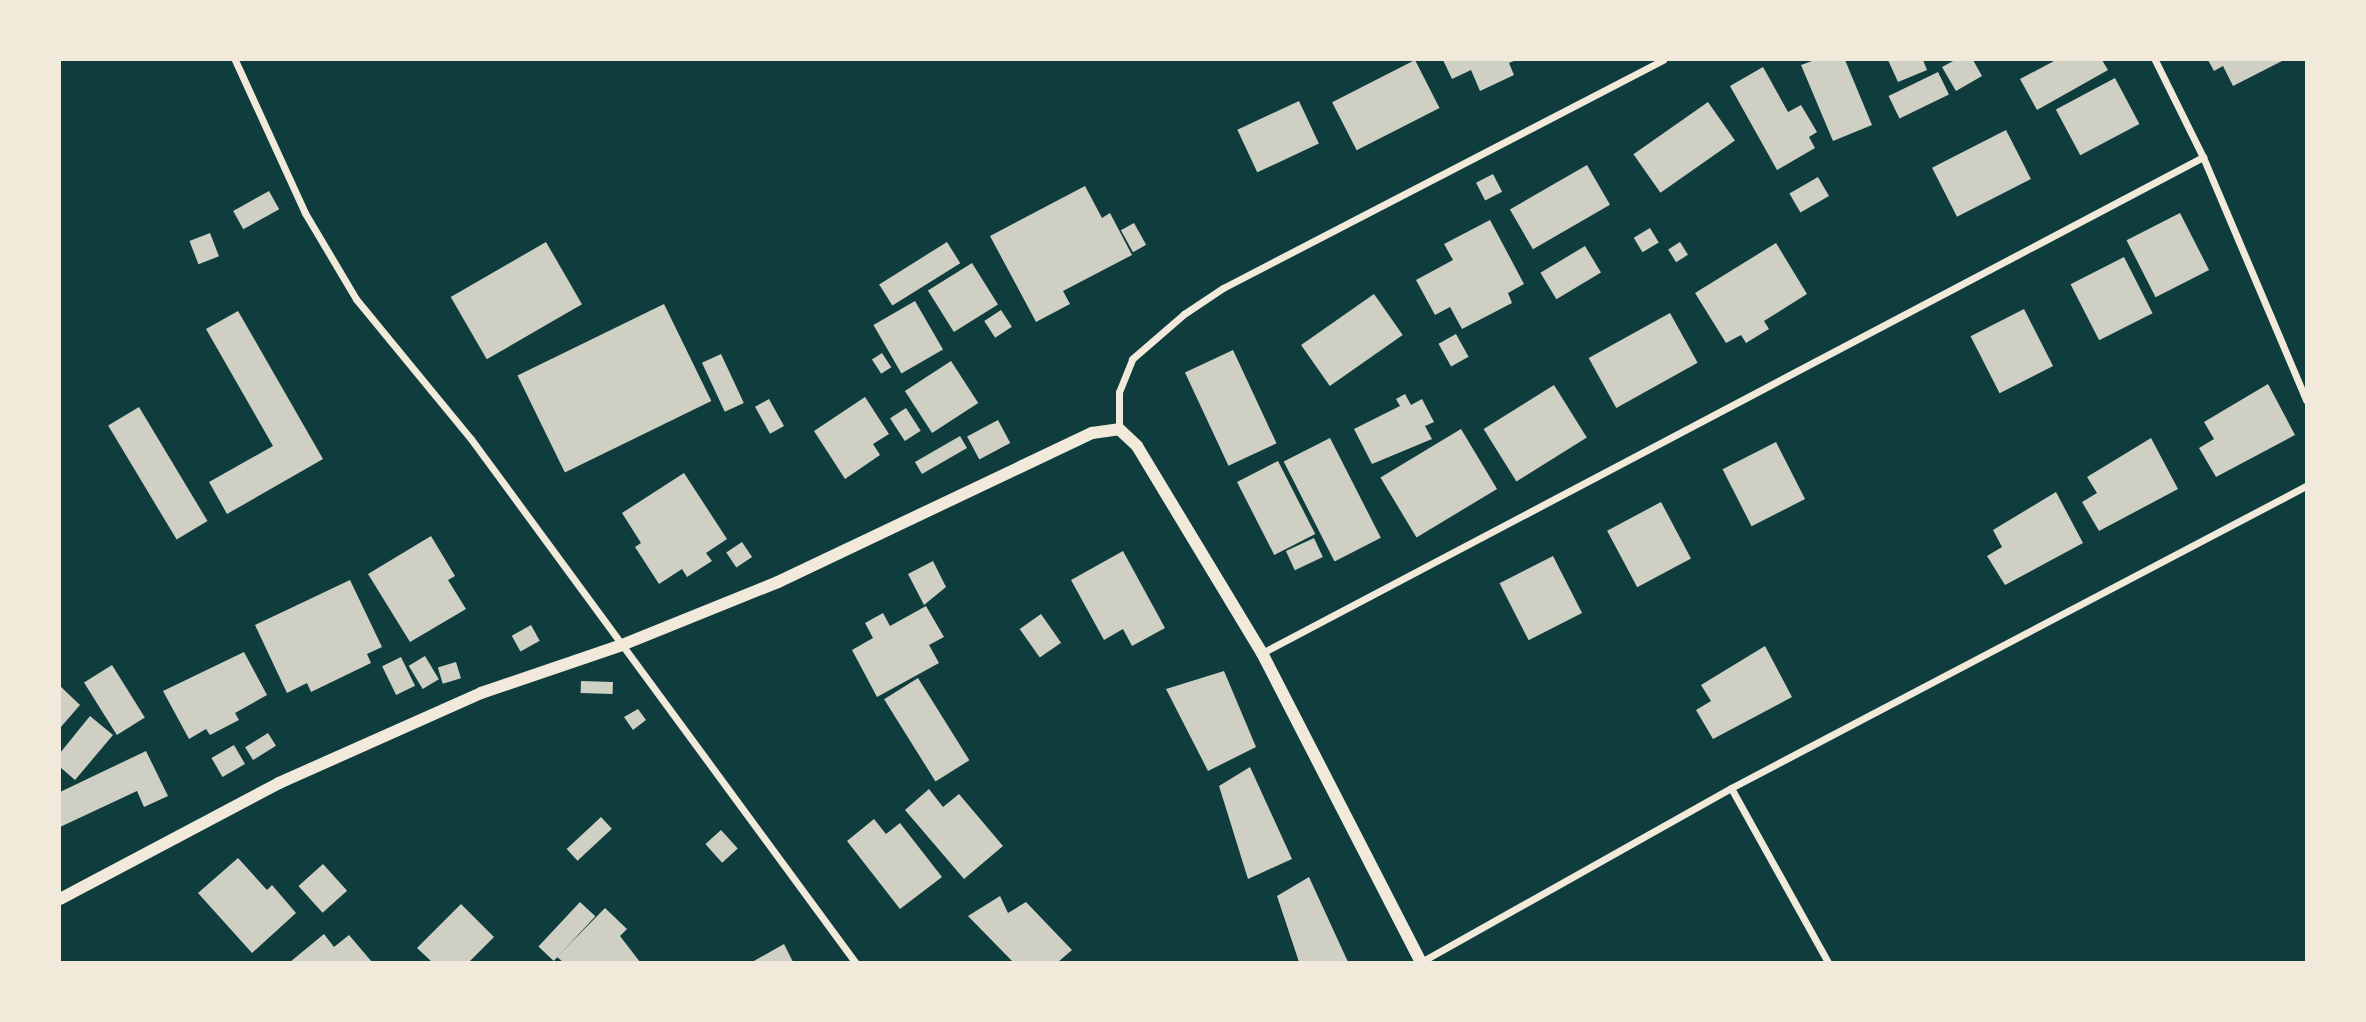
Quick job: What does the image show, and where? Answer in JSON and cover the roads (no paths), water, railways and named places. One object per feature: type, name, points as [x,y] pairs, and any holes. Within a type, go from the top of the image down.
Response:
[{"type":"street","points":[[235,60],[305,213],[356,299],[471,439],[855,962]]},
{"type":"street","points":[[1663,60],[1223,288],[1184,314],[1132,359],[1119,392],[1119,429],[1137,446],[1262,653],[1421,962],[1731,788],[2306,486]]},
{"type":"street","points":[[2155,60],[2203,157],[2306,400]]},
{"type":"street","points":[[1262,653],[2203,157]]},
{"type":"street","points":[[60,900],[279,783],[481,694],[622,645],[778,582],[1092,433],[1119,429]]},
{"type":"street","points":[[1731,788],[1828,962]]}]
